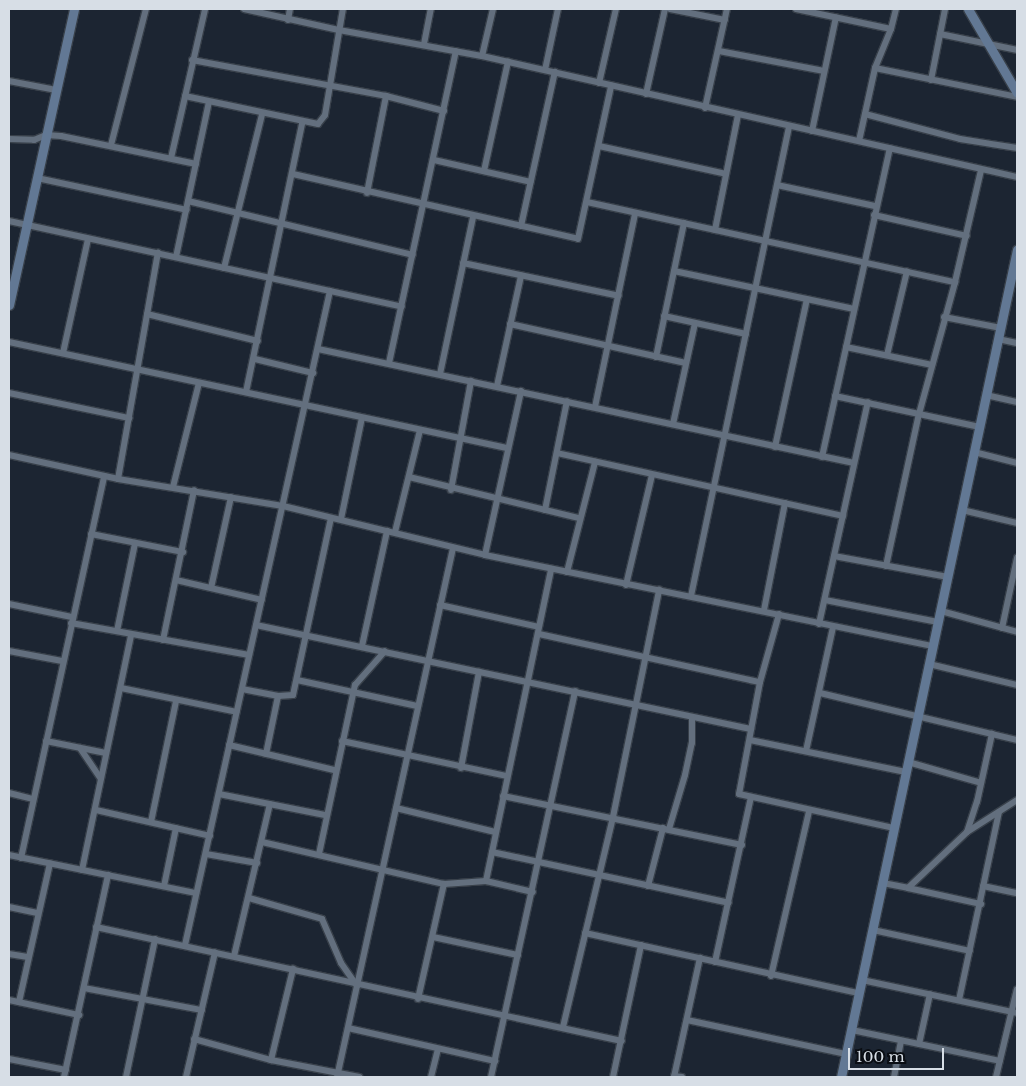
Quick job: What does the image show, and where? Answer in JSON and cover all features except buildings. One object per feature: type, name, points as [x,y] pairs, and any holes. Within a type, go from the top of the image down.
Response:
[{"type":"street","points":[[9,305],[74,9]]},
{"type":"street","points":[[111,145],[146,9]]},
{"type":"street","points":[[171,158],[205,9]]},
{"type":"street","points":[[244,9],[288,20],[482,56],[705,108],[1017,177]]},
{"type":"street","points":[[288,20],[290,9]]},
{"type":"street","points":[[185,96],[302,123],[318,124],[323,120],[343,9]]},
{"type":"street","points":[[424,44],[431,9]]},
{"type":"street","points":[[482,56],[493,9]]},
{"type":"street","points":[[545,70],[558,9]]},
{"type":"street","points":[[599,83],[616,9]]},
{"type":"street","points":[[646,94],[665,9]]},
{"type":"street","points":[[670,9],[725,20]]},
{"type":"street","points":[[705,108],[727,9]]},
{"type":"street","points":[[796,9],[891,29]]},
{"type":"street","points":[[859,141],[875,68],[891,29],[896,9]]},
{"type":"street","points":[[931,80],[945,9]]},
{"type":"street","points":[[968,9],[1017,93]]},
{"type":"street","points":[[812,131],[836,18]]},
{"type":"street","points":[[940,34],[1017,50]]},
{"type":"street","points":[[389,362],[456,51]]},
{"type":"street","points":[[718,51],[824,71]]},
{"type":"street","points":[[192,60],[386,96],[444,111]]},
{"type":"street","points":[[484,171],[508,62]]},
{"type":"street","points":[[875,68],[1017,97]]},
{"type":"street","points":[[521,226],[555,72]]},
{"type":"street","points":[[9,81],[56,90]]},
{"type":"street","points":[[292,174],[422,206],[578,239],[611,86]]},
{"type":"street","points":[[367,192],[386,96]]},
{"type":"street","points":[[176,257],[209,102]]},
{"type":"street","points":[[224,268],[236,211],[262,114]]},
{"type":"street","points":[[865,114],[960,139],[1017,148]]},
{"type":"street","points":[[715,230],[738,115]]},
{"type":"street","points":[[246,392],[302,123]]},
{"type":"street","points":[[691,596],[789,126]]},
{"type":"street","points":[[9,139],[34,140],[46,135],[111,145],[196,164]]},
{"type":"street","points":[[599,146],[726,174]]},
{"type":"street","points":[[822,457],[875,206],[890,148]]},
{"type":"street","points":[[434,160],[531,182]]},
{"type":"street","points":[[886,566],[919,414],[944,317],[956,282],[980,170]]},
{"type":"street","points":[[37,178],[186,210]]},
{"type":"street","points":[[777,185],[875,206]]},
{"type":"street","points":[[188,201],[282,222],[413,255]]},
{"type":"street","points":[[587,202],[956,282]]},
{"type":"street","points":[[595,407],[635,213]]},
{"type":"street","points":[[874,215],[967,236]]},
{"type":"street","points":[[440,374],[473,217]]},
{"type":"street","points":[[9,221],[402,307]]},
{"type":"street","points":[[656,357],[684,223]]},
{"type":"street","points":[[63,353],[88,239]]},
{"type":"street","points":[[841,1077],[1017,250]]},
{"type":"street","points":[[118,479],[158,253]]},
{"type":"street","points":[[463,262],[618,296]]},
{"type":"street","points":[[674,271],[854,309]]},
{"type":"street","points":[[887,355],[907,271]]},
{"type":"street","points":[[497,386],[521,276]]},
{"type":"street","points":[[185,945],[330,291]]},
{"type":"street","points":[[776,447],[807,299]]},
{"type":"street","points":[[147,314],[258,341]]},
{"type":"street","points":[[664,316],[746,334]]},
{"type":"street","points":[[944,317],[1001,328]]},
{"type":"street","points":[[673,424],[695,323]]},
{"type":"street","points":[[510,324],[686,363]]},
{"type":"street","points":[[998,339],[1017,344]]},
{"type":"street","points":[[9,342],[507,448]]},
{"type":"street","points":[[846,348],[932,365]]},
{"type":"street","points":[[318,349],[389,362],[854,463]]},
{"type":"street","points":[[254,359],[313,373]]},
{"type":"street","points":[[450,490],[458,439],[471,381]]},
{"type":"street","points":[[173,487],[199,383]]},
{"type":"street","points":[[484,555],[521,391]]},
{"type":"street","points":[[9,393],[129,418]]},
{"type":"street","points":[[986,395],[1017,402]]},
{"type":"street","points":[[835,396],[980,427]]},
{"type":"street","points":[[545,510],[567,401]]},
{"type":"street","points":[[819,624],[868,402]]},
{"type":"street","points":[[341,519],[362,418]]},
{"type":"street","points":[[395,532],[420,430]]},
{"type":"street","points":[[974,452],[1017,463]]},
{"type":"street","points":[[557,453],[713,489],[844,516]]},
{"type":"street","points":[[9,455],[118,479],[282,506],[484,555],[764,610],[833,627],[933,646]]},
{"type":"street","points":[[567,572],[579,518],[595,462]]},
{"type":"street","points":[[626,584],[652,475]]},
{"type":"street","points":[[21,858],[62,661],[104,476]]},
{"type":"street","points":[[409,477],[450,490],[579,518]]},
{"type":"street","points":[[163,640],[183,552],[194,490]]},
{"type":"street","points":[[211,588],[231,497]]},
{"type":"street","points":[[764,610],[784,503]]},
{"type":"street","points":[[962,510],[1017,523]]},
{"type":"street","points":[[242,688],[291,697],[297,680],[305,634],[331,518]]},
{"type":"street","points":[[362,646],[387,531]]},
{"type":"street","points":[[91,534],[183,552]]},
{"type":"street","points":[[116,631],[135,543]]},
{"type":"street","points":[[338,1075],[408,754],[416,706],[453,548]]},
{"type":"street","points":[[834,556],[948,577]]},
{"type":"street","points":[[1002,628],[1015,576],[1017,558]]},
{"type":"street","points":[[486,882],[551,569]]},
{"type":"street","points":[[176,580],[262,600]]},
{"type":"street","points":[[563,1027],[613,817],[634,706],[660,590]]},
{"type":"street","points":[[824,600],[938,622]]},
{"type":"street","points":[[9,604],[116,631],[249,655]]},
{"type":"street","points":[[440,605],[645,657],[760,682]]},
{"type":"street","points":[[940,611],[1017,632]]},
{"type":"street","points":[[779,614],[760,682],[739,793],[894,828]]},
{"type":"street","points":[[256,625],[478,672],[528,680],[634,706],[751,729]]},
{"type":"street","points":[[806,751],[833,627]]},
{"type":"street","points":[[82,870],[96,810],[131,634]]},
{"type":"street","points":[[9,651],[62,661]]},
{"type":"street","points":[[318,854],[334,770],[354,691],[357,682],[385,652]]},
{"type":"street","points":[[929,664],[1017,685]]},
{"type":"street","points":[[461,768],[478,672]]},
{"type":"street","points":[[297,680],[416,706]]},
{"type":"street","points":[[121,688],[176,701],[237,712]]},
{"type":"street","points":[[500,1077],[491,1076],[533,892],[575,691]]},
{"type":"street","points":[[820,693],[1017,740]]},
{"type":"street","points":[[266,754],[278,696]]},
{"type":"street","points":[[151,822],[176,701]]},
{"type":"street","points":[[648,886],[685,775],[692,743],[692,718]]},
{"type":"street","points":[[967,832],[992,734]]},
{"type":"street","points":[[750,740],[907,767],[981,783]]},
{"type":"street","points":[[46,741],[106,753]]},
{"type":"street","points":[[342,741],[408,754],[461,768],[507,776]]},
{"type":"street","points":[[229,746],[334,770]]},
{"type":"street","points":[[80,748],[101,779]]},
{"type":"street","points":[[9,793],[33,799]]},
{"type":"street","points":[[219,794],[325,815]]},
{"type":"street","points":[[503,796],[613,817],[742,845]]},
{"type":"street","points":[[715,962],[751,797]]},
{"type":"street","points":[[908,888],[967,832],[1017,800]]},
{"type":"street","points":[[234,956],[270,804]]},
{"type":"street","points":[[396,808],[495,832]]},
{"type":"street","points":[[96,810],[210,836]]},
{"type":"street","points":[[771,976],[809,810]]},
{"type":"street","points":[[960,1000],[999,812]]},
{"type":"street","points":[[164,886],[176,828]]},
{"type":"street","points":[[262,842],[444,884],[486,882],[533,892]]},
{"type":"street","points":[[492,852],[729,903]]},
{"type":"street","points":[[206,854],[257,863]]},
{"type":"street","points":[[9,855],[196,893]]},
{"type":"street","points":[[19,1002],[37,913],[50,863]]},
{"type":"street","points":[[9,1058],[65,1074],[108,875]]},
{"type":"street","points":[[883,883],[981,904]]},
{"type":"street","points":[[418,999],[444,884]]},
{"type":"street","points":[[984,886],[1017,893]]},
{"type":"street","points":[[249,898],[322,919],[341,963],[357,986]]},
{"type":"street","points":[[9,907],[37,913]]},
{"type":"street","points":[[96,927],[293,969],[357,986],[504,1017],[563,1027],[622,1041]]},
{"type":"street","points":[[873,930],[970,951]]},
{"type":"street","points":[[585,933],[700,958],[771,976],[859,993]]},
{"type":"street","points":[[433,937],[518,955]]},
{"type":"street","points":[[126,1077],[144,999],[155,939]]},
{"type":"street","points":[[614,1077],[641,945]]},
{"type":"street","points":[[186,1077],[214,952]]},
{"type":"street","points":[[9,954],[28,957]]},
{"type":"street","points":[[682,1077],[674,1076],[700,958]]},
{"type":"street","points":[[271,1060],[293,969]]},
{"type":"street","points":[[862,980],[1014,1012]]},
{"type":"street","points":[[84,988],[202,1010]]},
{"type":"street","points":[[996,1077],[1014,1012],[1017,989]]},
{"type":"street","points":[[920,1044],[930,994]]},
{"type":"street","points":[[9,1000],[79,1015]]},
{"type":"street","points":[[687,1020],[846,1054]]},
{"type":"street","points":[[348,1028],[495,1061]]},
{"type":"street","points":[[852,1030],[1000,1062]]},
{"type":"street","points":[[194,1039],[271,1060],[338,1075],[360,1077]]},
{"type":"street","points":[[894,1077],[901,1040]]},
{"type":"street","points":[[431,1077],[438,1049]]}]
